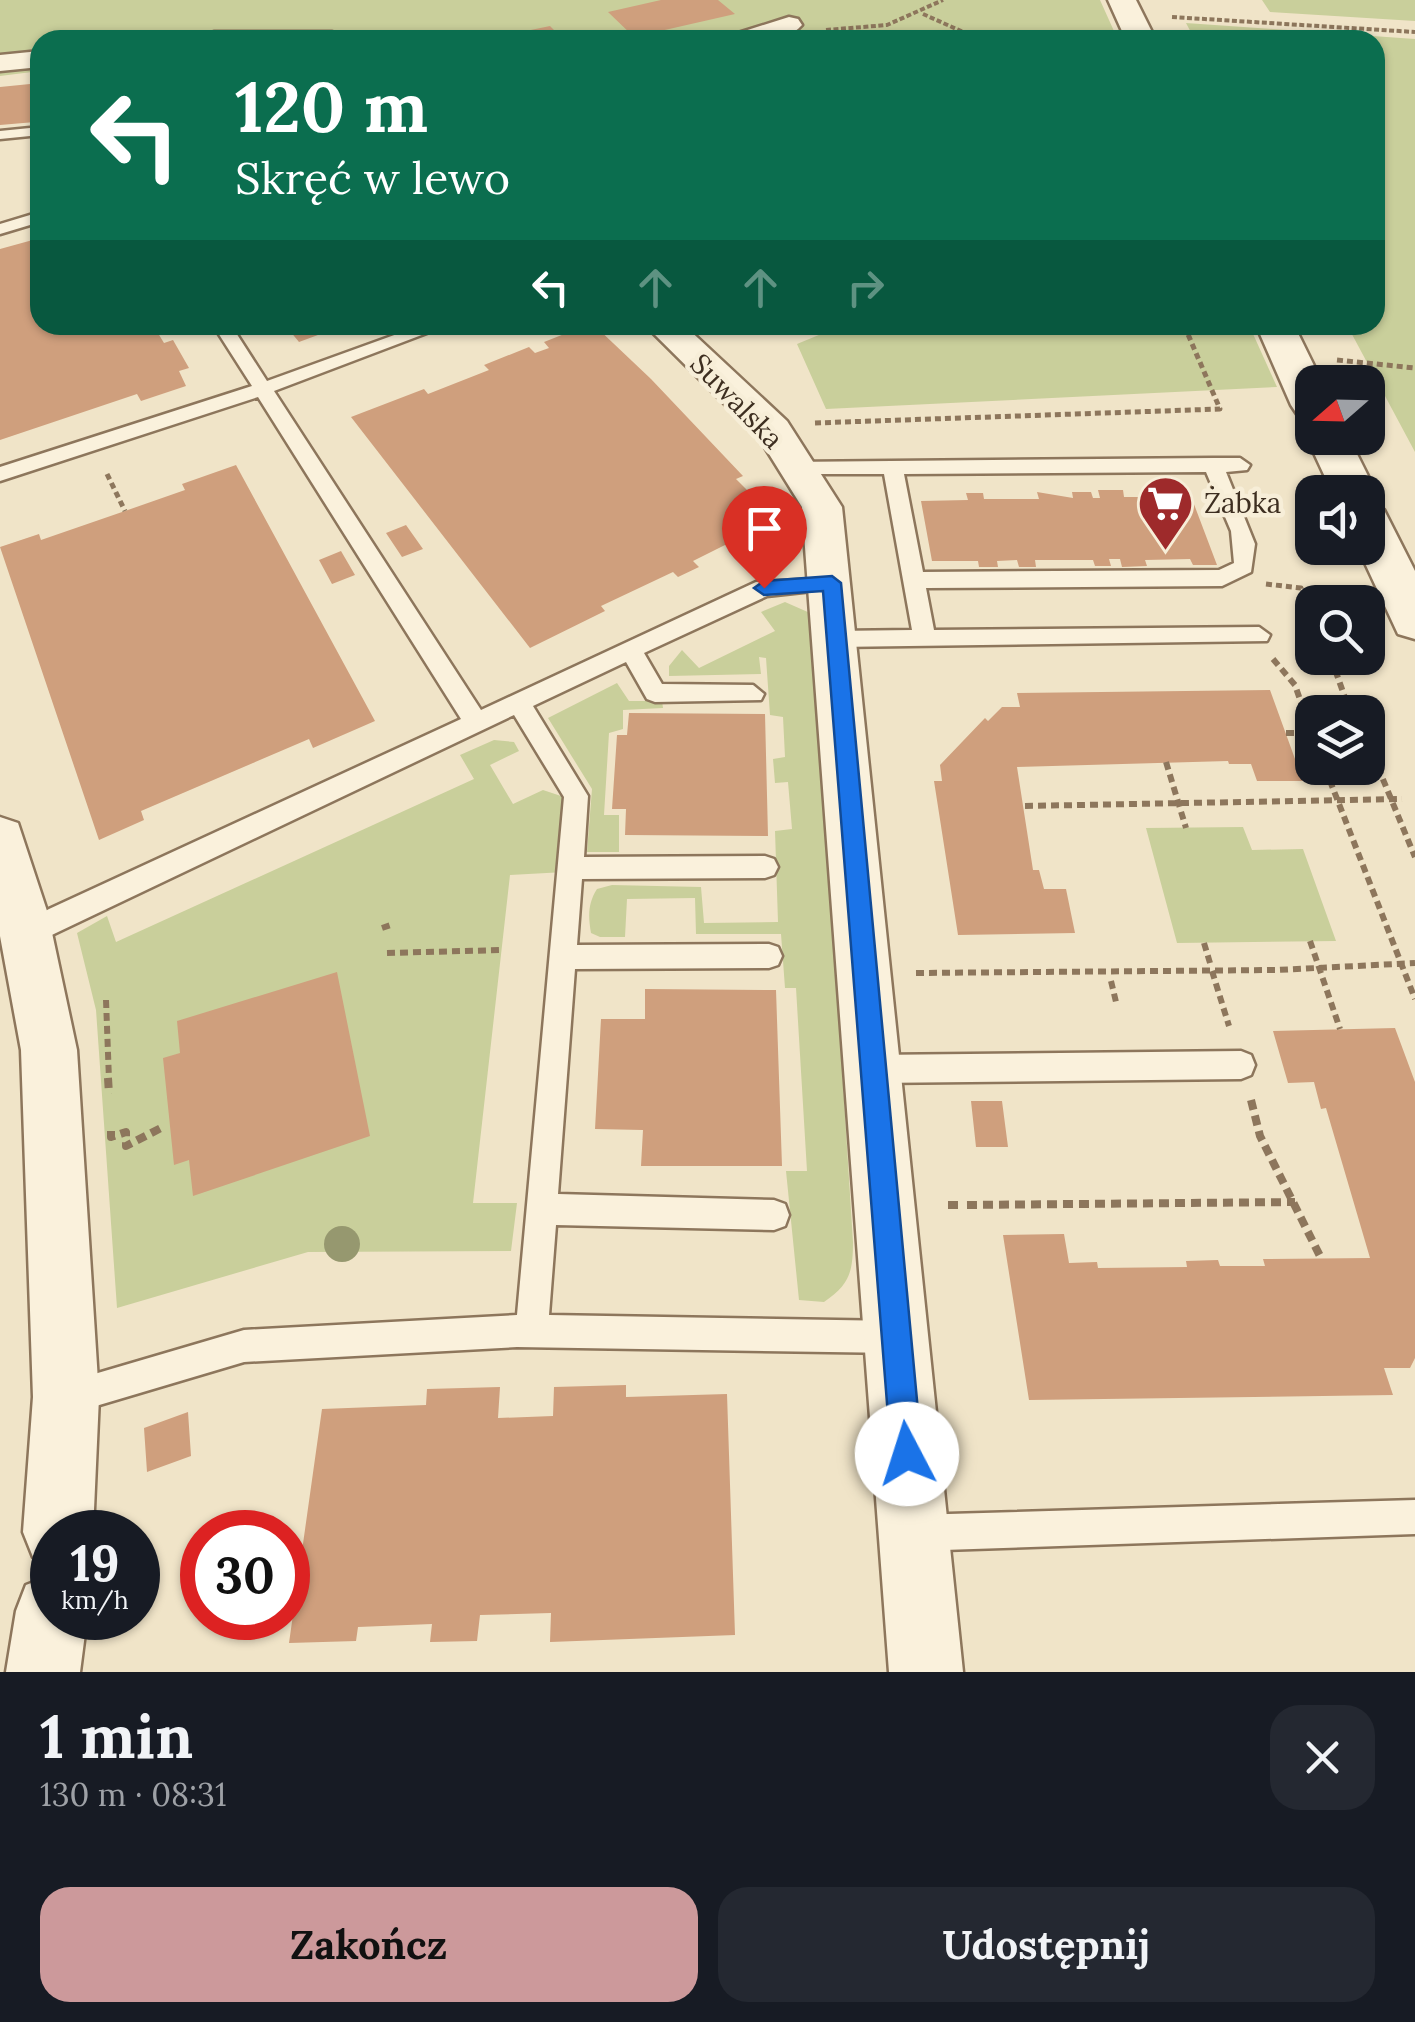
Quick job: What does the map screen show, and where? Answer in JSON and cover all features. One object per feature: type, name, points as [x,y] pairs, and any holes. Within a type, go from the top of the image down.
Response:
[{"type":"street","points":[[775,30],[789,25]]},
{"type":"street","points":[[0,63],[30,60]]},
{"type":"street","name":"Suwalska","points":[[673,335],[773,430],[822,507],[926,1672]]},
{"type":"street","points":[[1282,341],[1295,369]]},
{"type":"street","points":[[1385,557],[1415,621]]},
{"type":"street","points":[[0,838],[26,936],[49,1050],[66,1397],[59,1510]]},
{"type":"street","points":[[43,1672],[48,1640]]},
{"type":"lane","points":[[0,135],[30,132]]},
{"type":"lane","points":[[0,228],[30,220]]},
{"type":"lane","points":[[228,335],[476,722]]},
{"type":"lane","points":[[0,474],[262,389],[411,335]]},
{"type":"lane","points":[[917,580],[1222,578],[1244,567],[1248,558],[1213,465]]},
{"type":"lane","points":[[797,467],[1240,465]]},
{"type":"lane","points":[[893,467],[925,638]]},
{"type":"lane","points":[[26,936],[58,917],[764,588],[925,638],[1256,635]]},
{"type":"lane","points":[[631,650],[655,693],[753,694]]},
{"type":"lane","points":[[519,702],[576,796],[532,1331]]},
{"type":"lane","points":[[572,868],[765,868]]},
{"type":"lane","points":[[565,957],[770,956]]},
{"type":"lane","points":[[873,1069],[1240,1064]]},
{"type":"lane","points":[[543,1209],[774,1215]]},
{"type":"lane","points":[[66,1397],[244,1346],[532,1331],[896,1337]]},
{"type":"lane","points":[[914,1533],[1415,1517]]},
{"type":"path","points":[[851,30],[923,14],[942,0]]},
{"type":"path","points":[[923,14],[959,30]]},
{"type":"path","points":[[1130,18],[1374,30]]},
{"type":"path","points":[[1385,31],[1415,32]]},
{"type":"path","points":[[799,424],[1220,408],[1188,335]]},
{"type":"path","points":[[1282,341],[1415,368]]},
{"type":"path","points":[[107,474],[125,511]]},
{"type":"path","points":[[1274,585],[1295,587]]},
{"type":"path","points":[[1256,635],[1299,695]]},
{"type":"path","points":[[1286,733],[1295,733]]},
{"type":"path","points":[[1166,762],[1186,828]]},
{"type":"path","points":[[1331,785],[1415,999]]},
{"type":"path","points":[[1384,785],[1415,857]]},
{"type":"path","points":[[1025,806],[1402,799]]},
{"type":"path","points":[[382,928],[391,926]]},
{"type":"path","points":[[1310,941],[1340,1029]]},
{"type":"path","points":[[1204,943],[1260,1136],[1320,1258]]},
{"type":"path","points":[[387,954],[502,950]]},
{"type":"path","points":[[914,974],[1415,963]]},
{"type":"path","points":[[1110,981],[1116,1002]]},
{"type":"path","points":[[106,1000],[110,1098]]},
{"type":"path","points":[[110,1118],[111,1138],[126,1132],[126,1146],[163,1127]]},
{"type":"path","points":[[948,1205],[1294,1202]]},
{"type":"green space","points":[[0,0],[1100,0],[1114,30],[30,30],[30,72],[0,76]]},
{"type":"green space","points":[[1262,0],[1415,0],[1415,21],[1270,12]]},
{"type":"green space","points":[[1186,23],[1286,30],[1190,30]]},
{"type":"green space","points":[[1385,37],[1415,39],[1415,452],[1385,396],[1385,365],[1368,365],[1352,335],[1385,335]]},
{"type":"green space","points":[[819,335],[1254,335],[1277,387],[826,409],[797,344]]},
{"type":"green space","points":[[785,602],[810,613],[814,623],[853,1242],[848,1277],[824,1302],[799,1300],[786,1171],[807,1171],[796,988],[785,988],[781,934],[696,934],[695,898],[627,899],[625,937],[591,933],[589,921],[597,889],[612,885],[701,887],[704,923],[778,922],[775,831],[792,829],[788,782],[775,783],[773,759],[785,757],[783,717],[770,715],[766,658],[759,657],[761,674],[669,676],[669,666],[682,650],[699,668],[775,631],[761,612]]},
{"type":"green space","points":[[617,683],[629,701],[662,701],[663,708],[623,710],[623,729],[609,733],[604,815],[619,815],[619,852],[587,852],[592,789],[548,718]]},
{"type":"green space","points":[[494,740],[514,742],[519,751],[490,765],[513,804],[543,790],[570,799],[565,872],[510,875],[473,1203],[517,1203],[511,1251],[308,1252],[117,1308],[96,1010],[77,933],[107,916],[116,942],[474,779],[460,755]]},
{"type":"green space","points":[[1243,827],[1252,850],[1303,849],[1336,941],[1177,943],[1146,828]]},
{"type":"building","points":[[661,0],[718,0],[735,14],[665,30],[627,30],[608,12]]},
{"type":"building","points":[[30,84],[30,122],[0,125],[0,87]]},
{"type":"building","points":[[30,241],[30,335],[159,335],[164,343],[173,340],[189,368],[179,371],[186,386],[141,401],[137,394],[0,440],[0,249]]},
{"type":"building","points":[[293,335],[318,335],[299,342]]},
{"type":"building","points":[[562,335],[605,335],[743,476],[736,479],[753,496],[760,517],[739,527],[750,539],[731,549],[727,544],[693,561],[699,567],[678,577],[673,572],[601,606],[605,611],[530,648],[351,417],[424,389],[428,394],[489,370],[484,365],[529,347],[535,353],[549,348],[544,342]]},
{"type":"building","points":[[236,465],[375,721],[313,748],[309,739],[141,811],[144,820],[99,840],[0,547],[39,534],[41,540],[125,511],[185,490],[182,484]]},
{"type":"building","points":[[1098,490],[1123,490],[1124,497],[1168,497],[1166,491],[1189,491],[1217,565],[1193,565],[1190,559],[1145,560],[1147,566],[1122,567],[1120,559],[1109,559],[1111,566],[1095,566],[1093,560],[1035,560],[1036,567],[1019,567],[1017,560],[997,561],[998,567],[979,567],[978,561],[932,561],[921,501],[968,500],[966,493],[983,493],[984,499],[1039,499],[1037,492],[1073,498],[1072,492],[1091,492],[1093,498],[1100,498]]},
{"type":"building","points":[[406,525],[423,549],[402,557],[386,533]]},
{"type":"building","points":[[341,551],[355,575],[332,584],[319,560]]},
{"type":"building","points":[[1270,690],[1295,759],[1295,781],[1257,781],[1251,764],[1228,761],[1017,767],[1033,870],[1039,870],[1044,889],[1066,889],[1075,933],[958,935],[934,781],[942,781],[940,765],[985,718],[988,721],[1002,707],[1020,707],[1017,693]]},
{"type":"building","points":[[629,713],[765,714],[768,836],[625,835],[626,809],[612,809],[617,735],[627,735]]},
{"type":"building","points":[[337,972],[370,1136],[193,1196],[189,1160],[174,1165],[163,1058],[180,1053],[177,1021]]},
{"type":"building","points":[[645,989],[776,990],[782,1166],[641,1166],[643,1130],[595,1129],[601,1019],[645,1019]]},
{"type":"building","points":[[1395,1028],[1415,1082],[1415,1358],[1410,1368],[1384,1368],[1393,1395],[1029,1400],[1003,1235],[1064,1234],[1069,1263],[1097,1262],[1098,1268],[1187,1267],[1186,1261],[1218,1260],[1220,1266],[1265,1266],[1263,1259],[1370,1258],[1326,1108],[1321,1109],[1314,1082],[1288,1083],[1273,1031]]},
{"type":"building","points":[[971,1101],[1002,1101],[1008,1147],[976,1147]]},
{"type":"building","points":[[626,1385],[626,1397],[727,1394],[735,1635],[550,1642],[551,1613],[480,1615],[477,1641],[430,1642],[432,1624],[358,1627],[356,1641],[289,1643],[310,1640],[308,1510],[322,1409],[426,1405],[427,1389],[500,1387],[498,1418],[553,1416],[554,1387]]},
{"type":"building","points":[[188,1412],[191,1456],[147,1472],[144,1428]]},
{"type":"place","name":"Żabka","points":[[1165,552]]},
{"type":"route","points":[[764,588],[832,583],[907,1454]]}]
